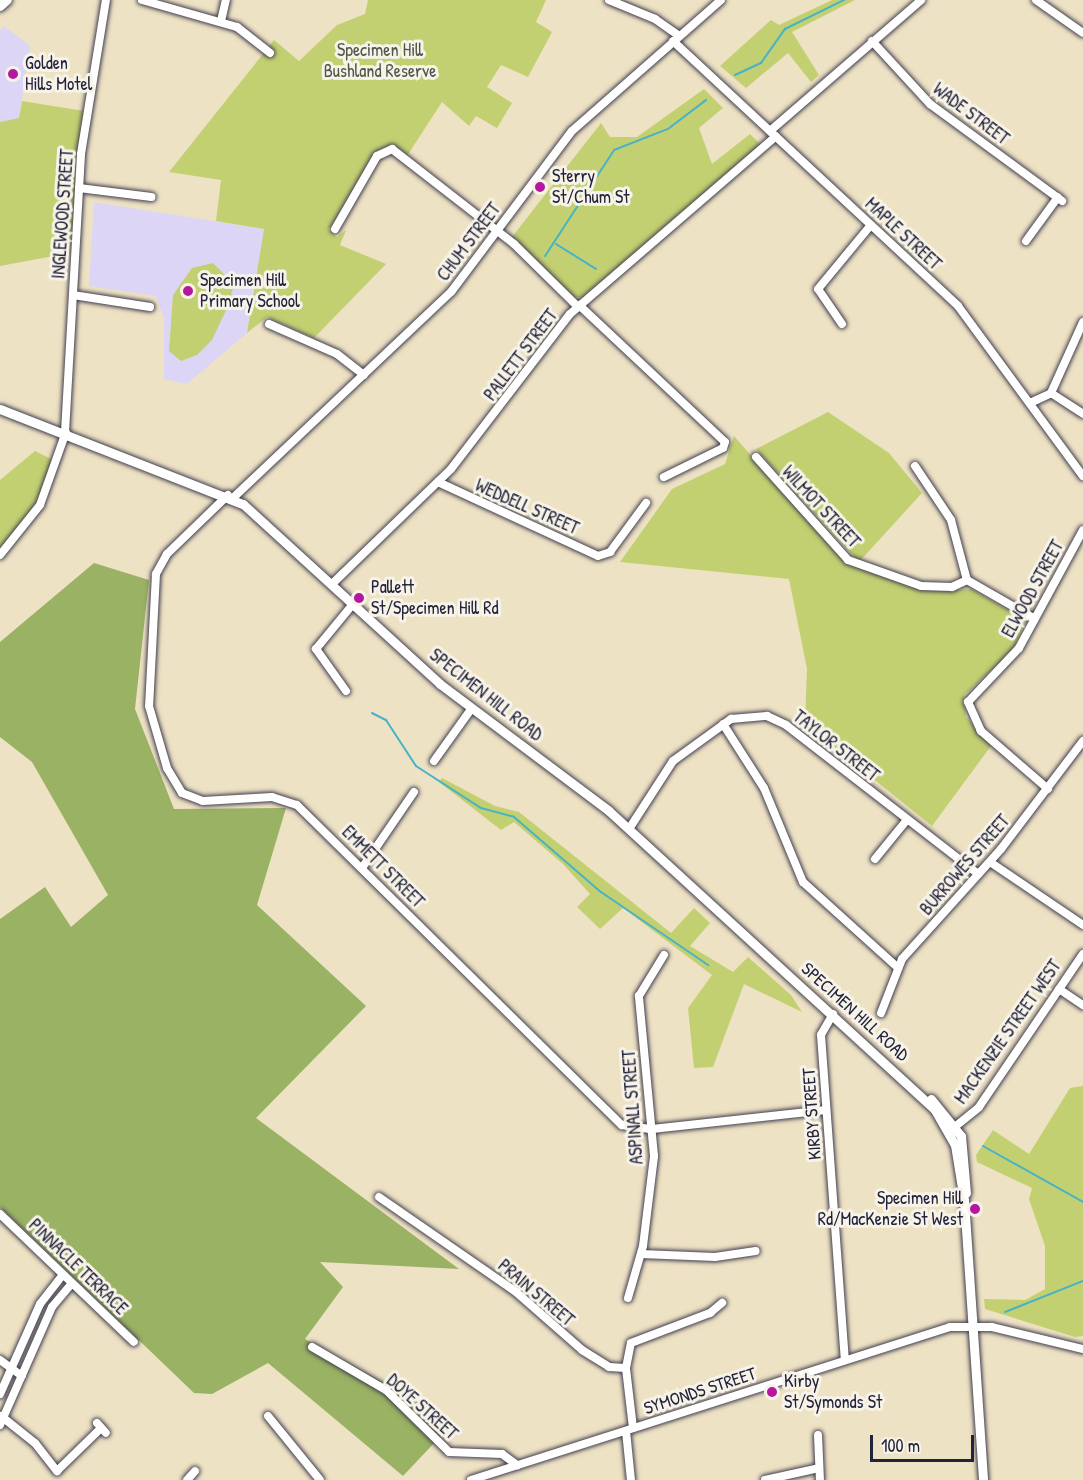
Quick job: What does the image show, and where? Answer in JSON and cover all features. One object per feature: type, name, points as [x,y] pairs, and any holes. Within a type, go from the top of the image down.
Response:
[{"type":"highway","points":[[0,6],[8,0]]},
{"type":"main road","name":"SPECIMEN HILL ROAD","points":[[0,409],[232,496],[472,708],[629,829],[907,1082],[953,1129]]},
{"type":"main road","points":[[953,1129],[964,1200],[983,1480]]},
{"type":"street","name":"INGLEWOOD STREET","points":[[0,555],[40,505],[66,432],[79,188],[106,0]]},
{"type":"street","points":[[142,0],[220,21],[250,34],[270,53]]},
{"type":"street","points":[[220,21],[226,0]]},
{"type":"street","name":"MAPLE STREET","points":[[609,0],[656,19],[773,134],[958,306],[1083,476]]},
{"type":"street","name":"CHUM STREET","points":[[232,496],[451,292],[572,131],[721,0]]},
{"type":"street","name":"PALLETT STREET","points":[[332,584],[438,482],[579,306],[773,134],[872,41],[921,0]]},
{"type":"street","points":[[1036,0],[1083,33]]},
{"type":"street","name":"WADE STREET","points":[[872,41],[930,104],[1060,199],[1026,241]]},
{"type":"street","points":[[335,229],[377,156],[389,148],[497,231],[726,444],[664,477]]},
{"type":"street","points":[[79,188],[151,197]]},
{"type":"street","points":[[842,324],[821,301],[818,289],[871,225]]},
{"type":"street","points":[[73,295],[150,307]]},
{"type":"street","points":[[1030,403],[1051,393],[1083,322]]},
{"type":"street","points":[[269,324],[337,354],[364,375]]},
{"type":"street","points":[[1051,393],[1083,414]]},
{"type":"street","name":"WILMOT STREET","points":[[756,457],[848,560],[921,586],[952,587],[967,580]]},
{"type":"street","points":[[915,466],[951,520],[967,580],[1035,619]]},
{"type":"street","name":"WEDDELL STREET","points":[[438,482],[605,555],[646,503]]},
{"type":"street","name":"EMMETT STREET","points":[[232,496],[167,554],[156,574],[149,706],[167,768],[191,798],[272,797],[297,805],[612,1117],[629,1127],[652,1129],[826,1110]]},
{"type":"street","name":"ELWOOD STREET","points":[[1048,789],[981,731],[967,710],[970,696],[1011,658],[1083,530]]},
{"type":"street","points":[[346,691],[315,649],[353,604]]},
{"type":"street","points":[[434,761],[472,708]]},
{"type":"street","name":"TAYLOR STREET","points":[[629,829],[664,769],[723,724],[748,715],[781,721],[906,821],[978,874]]},
{"type":"street","points":[[723,724],[760,782],[803,882],[897,967]]},
{"type":"street","name":"BURROWES STREET","points":[[881,1013],[897,967],[990,861],[1083,741]]},
{"type":"street","points":[[362,868],[414,792]]},
{"type":"street","points":[[875,860],[906,821]]},
{"type":"street","points":[[990,861],[1083,925]]},
{"type":"street","name":"MACKENZIE STREET WEST","points":[[953,1129],[979,1107],[1083,954]]},
{"type":"street","name":"ASPINALL STREET","points":[[627,1298],[641,1254],[654,1166],[639,996],[664,955]]},
{"type":"street","points":[[1059,989],[1083,1005]]},
{"type":"street","name":"KIRBY STREET","points":[[833,1014],[821,1030],[845,1360]]},
{"type":"street","name":"PRAIN STREET","points":[[379,1197],[516,1292],[582,1350],[609,1367],[626,1368]]},
{"type":"street","name":"PINNACLE TERRACE","points":[[0,1214],[62,1276],[134,1342]]},
{"type":"street","points":[[641,1254],[709,1257],[756,1251]]},
{"type":"street","points":[[0,1394],[40,1304],[62,1276]]},
{"type":"street","points":[[0,1425],[52,1307],[71,1284]]},
{"type":"street","points":[[631,1480],[626,1368],[631,1343],[710,1313],[722,1303]]},
{"type":"street","name":"SYMONDS STREET","points":[[471,1480],[941,1329],[973,1325],[1083,1349]]},
{"type":"street","name":"DOYE STREET","points":[[312,1347],[386,1390],[448,1452],[502,1454],[517,1465]]},
{"type":"street","points":[[0,1360],[10,1370],[22,1376]]},
{"type":"street","points":[[2,1416],[57,1471],[101,1428]]},
{"type":"street","points":[[268,1416],[320,1480]]},
{"type":"street","points":[[818,1435],[820,1480]]},
{"type":"street","points":[[765,1480],[819,1468]]},
{"type":"street","points":[[187,1480],[195,1471]]},
{"type":"shaded area","name":"Golden Hills Motel","points":[[4,26],[30,46],[19,118],[0,122],[0,30]]},
{"type":"shaded area","name":"Specimen Hill Primary School","points":[[94,202],[264,229],[247,333],[187,384],[164,379],[164,318],[156,296],[89,286]]},
{"type":"green space","name":"Specimen Hill Bushland Reserve","points":[[368,0],[546,0],[536,22],[552,32],[528,77],[501,65],[487,87],[512,103],[497,128],[476,116],[469,126],[442,102],[407,156],[390,145],[377,151],[340,219],[328,229],[337,237],[346,230],[340,245],[386,264],[314,338],[267,317],[247,333],[264,229],[216,221],[221,180],[169,172],[274,40],[299,61],[337,25],[365,14]]},
{"type":"green space","points":[[832,0],[855,0],[792,32],[819,75],[811,82],[788,53],[746,88],[720,66],[771,20],[779,25]]},
{"type":"green space","points":[[704,89],[723,108],[699,128],[712,164],[750,134],[761,145],[665,231],[583,297],[574,297],[512,237],[601,123],[610,137],[637,137]]},
{"type":"green space","points":[[22,101],[84,111],[70,253],[0,266],[0,122],[19,118]]},
{"type":"green space","points":[[213,263],[234,284],[229,304],[212,340],[197,355],[181,361],[169,351],[173,295],[192,268]]},
{"type":"green space","points":[[828,412],[889,453],[922,493],[859,562],[756,449]]},
{"type":"green space","points":[[734,436],[845,563],[939,591],[971,589],[1026,620],[1012,651],[964,695],[966,717],[991,746],[932,826],[805,724],[807,669],[789,579],[620,562],[672,489],[725,464]]},
{"type":"green space","points":[[35,451],[53,460],[37,503],[0,550],[0,480]]},
{"type":"green space","points":[[94,563],[149,580],[135,709],[174,809],[286,808],[257,905],[366,1006],[256,1118],[459,1269],[320,1262],[343,1287],[305,1339],[454,1422],[403,1476],[268,1363],[212,1394],[194,1393],[0,1207],[0,919],[45,887],[71,927],[108,895],[32,762],[0,737],[0,642]]},
{"type":"green space","points":[[442,778],[495,806],[519,812],[671,933],[694,908],[710,923],[690,946],[733,972],[748,957],[791,995],[802,1012],[744,984],[713,1067],[694,1068],[688,1008],[712,975],[623,908],[600,929],[577,907],[590,894],[563,864],[514,822],[501,830],[439,782]]},
{"type":"green space","points":[[1083,1086],[1083,1336],[1075,1337],[985,1309],[984,1299],[1025,1300],[1045,1289],[1045,1246],[1029,1199],[1032,1188],[977,1162],[976,1155],[993,1130],[1029,1154],[1070,1088]]},
{"type":"waterway","points":[[735,75],[761,63],[785,29],[844,0]]},
{"type":"waterway","points":[[545,256],[614,150],[668,129],[706,100]]},
{"type":"waterway","points":[[556,244],[596,269]]},
{"type":"waterway","points":[[372,713],[386,720],[416,766],[481,808],[514,817],[601,892],[708,965]]},
{"type":"waterway","points":[[983,1146],[1083,1202]]},
{"type":"waterway","points":[[1005,1312],[1083,1281]]},
{"type":"place","name":"Golden Hills Motel","points":[[13,74]]},
{"type":"place","name":"Sterry St/Chum St","points":[[540,187]]},
{"type":"place","name":"Specimen Hill Primary School","points":[[188,291]]},
{"type":"place","name":"Pallett St/Specimen Hill Rd","points":[[359,598]]},
{"type":"place","name":"Specimen Hill Rd/MacKenzie St West","points":[[975,1209]]},
{"type":"place","name":"Kirby St/Symonds St","points":[[772,1392]]}]
